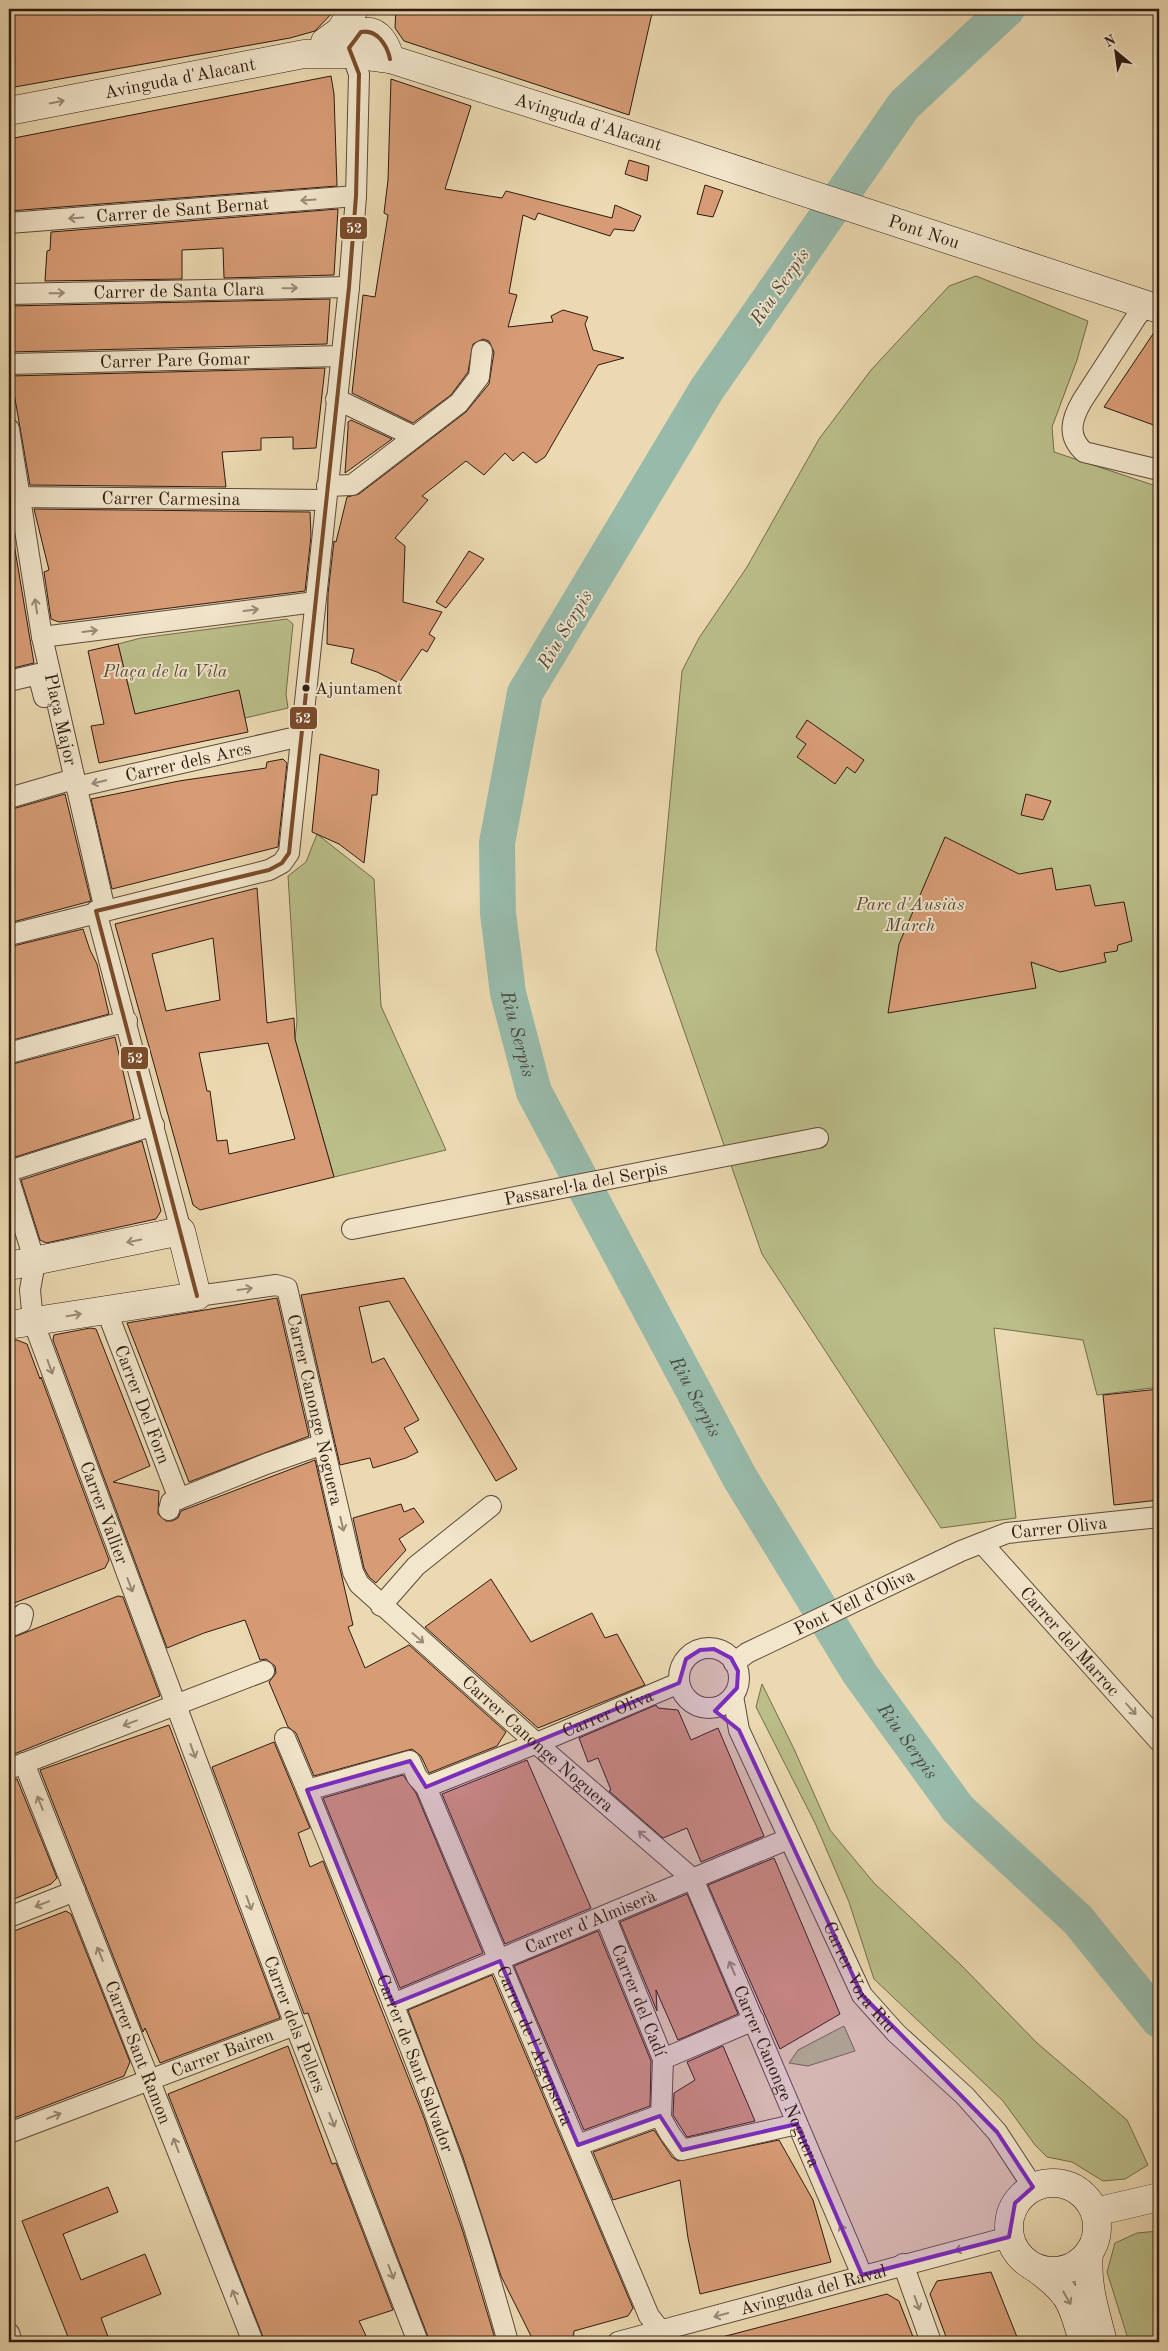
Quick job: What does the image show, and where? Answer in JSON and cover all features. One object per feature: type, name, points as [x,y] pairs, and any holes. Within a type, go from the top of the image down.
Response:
[{"type":"street","points":[[9,935],[269,870],[282,863],[288,853],[349,287],[356,196],[359,26],[340,31],[304,54]]},
{"type":"street","name":"Avinguda d'Alacant","points":[[9,111],[304,54],[359,26],[381,40],[388,49],[390,59],[701,159]]},
{"type":"street","name":"Pont Nou","points":[[701,159],[1147,305]]},
{"type":"street","name":"Carrer de Sant Bernat","points":[[9,223],[356,196]]},
{"type":"street","name":"Carrer de Santa Clara","points":[[9,294],[349,287]]},
{"type":"street","points":[[1147,305],[1137,316],[1073,416],[1071,426],[1074,438],[1084,452],[1159,470]]},
{"type":"street","name":"Carrer Carmesina","points":[[14,497],[326,493],[352,486],[413,436],[459,403],[479,377],[482,350]]},
{"type":"street","name":"Carrer Pare Gomar","points":[[9,364],[342,356]]},
{"type":"street","points":[[336,399],[413,436]]},
{"type":"street","points":[[9,429],[14,497],[42,638],[44,673]]},
{"type":"street","points":[[42,638],[315,602]]},
{"type":"street","name":"Plaça Major","points":[[9,681],[44,673],[71,783],[9,798]]},
{"type":"street","name":"Carrer dels Arcs","points":[[71,783],[300,736]]},
{"type":"street","points":[[21,1323],[197,1296],[127,1021],[71,783]]},
{"type":"street","points":[[9,1053],[127,1021]]},
{"type":"street","points":[[9,1171],[154,1125]]},
{"type":"street","name":"Passarel·la del Serpis","points":[[352,1229],[818,1138]]},
{"type":"street","points":[[9,1180],[22,1264],[181,1231]]},
{"type":"street","name":"Carrer Vallier","points":[[22,1264],[30,1290],[21,1323],[176,1705]]},
{"type":"street","name":"Carrer Canonge Noguera","points":[[197,1296],[276,1285],[287,1288],[353,1572],[359,1584],[381,1606],[693,1879],[862,2275]]},
{"type":"street","name":"Carrer Del Forn","points":[[106,1310],[174,1504],[266,1464],[323,1444]]},
{"type":"street","points":[[381,1606],[416,1566],[491,1506]]},
{"type":"street","name":"Carrer Oliva","points":[[961,1551],[1007,1533],[1159,1518]]},
{"type":"street","name":"Carrer del Marroc","points":[[982,1543],[1159,1741]]},
{"type":"street","name":"Pont Vell d’Oliva","points":[[741,1658],[961,1551]]},
{"type":"street","points":[[700,1650],[721,1651],[741,1658],[739,1680],[733,1696],[723,1704],[710,1708],[693,1704],[682,1691],[679,1683],[679,1674],[686,1659],[700,1650]]},
{"type":"street","points":[[16,1766],[264,1671]]},
{"type":"street","name":"Carrer Oliva","points":[[426,1787],[537,1743],[679,1683]]},
{"type":"street","name":"Carrer Vora Riu","points":[[733,1696],[739,1730],[862,1995],[896,2034],[965,2096],[997,2132],[1033,2187]]},
{"type":"street","name":"Carrer dels Pellers","points":[[176,1705],[295,2025],[418,2342]]},
{"type":"street","name":"Carrer Vora Riu","points":[[710,1708],[739,1730]]},
{"type":"street","name":"Carrer de Sant Salvador","points":[[285,1738],[393,2004],[452,2161],[485,2260],[508,2342]]},
{"type":"street","name":"Carrer de l'Algepseria","points":[[307,1790],[410,1761],[418,1777],[426,1787],[649,2316],[662,2337]]},
{"type":"street","name":"Carrer Sant Ramon","points":[[16,1766],[75,1891],[253,2342]]},
{"type":"street","name":"Carrer d'Almiserà","points":[[393,2004],[500,1961],[788,1839]]},
{"type":"street","points":[[9,1917],[75,1891]]},
{"type":"street","name":"Carrer del Cadí","points":[[605,1916],[663,2058],[661,2118]]},
{"type":"street","points":[[663,2058],[754,2020]]},
{"type":"street","name":"Carrer Bairen","points":[[9,2133],[295,2025]]},
{"type":"street","points":[[578,2145],[655,2117],[661,2118],[682,2150],[797,2124]]},
{"type":"street","points":[[1083,2342],[1074,2311],[1059,2284],[1022,2259],[1014,2249],[1009,2237],[1009,2219],[1015,2203],[1033,2187],[1045,2183],[1070,2186],[1080,2192],[1095,2212],[1096,2240],[1089,2253],[1087,2275],[1103,2342]]},
{"type":"street","points":[[1095,2212],[1146,2201]]},
{"type":"street","name":"Avinguda del Raval","points":[[618,2342],[662,2337],[862,2275],[1009,2237]]},
{"type":"street","points":[[1032,2266],[1044,2271],[1057,2271],[1069,2268],[1089,2253]]},
{"type":"street","points":[[903,2264],[931,2342]]},
{"type":"street","points":[[9,2333],[12,2342]]},
{"type":"highlighted area","points":[[714,1649],[731,1658],[738,1671],[737,1688],[715,1711],[739,1730],[862,1995],[997,2132],[1033,2187],[1015,2203],[1009,2237],[862,2275],[797,2124],[682,2150],[660,2116],[578,2145],[500,1961],[393,2004],[307,1790],[410,1761],[426,1787],[679,1683],[686,1659],[700,1650]]},
{"type":"green space","name":"Parc d'Ausiàs March","points":[[976,276],[1088,321],[1077,360],[1052,427],[1054,452],[1159,487],[1159,1387],[1097,1395],[1083,1340],[994,1328],[1016,1518],[941,1528],[762,1254],[656,950],[682,671],[699,638],[747,567],[819,439],[871,370],[949,286]]},
{"type":"green space","name":"Plaça de la Vila","points":[[287,619],[293,624],[286,694],[288,708],[245,718],[239,691],[135,714],[118,644],[141,638]]},
{"type":"green space","points":[[317,834],[374,879],[381,1006],[446,1150],[334,1177],[295,1039],[297,1021],[288,876],[306,862]]},
{"type":"green space","points":[[762,1684],[794,1749],[830,1830],[874,1883],[961,1965],[1037,2043],[1127,2120],[1148,2165],[1125,2179],[1103,2181],[1072,2162],[1047,2157],[1035,2145],[1003,2101],[874,1979],[849,1902],[815,1823],[756,1707]]},
{"type":"green space","points":[[844,2026],[855,2051],[808,2066],[789,2063],[798,2050]]},
{"type":"green space","points":[[1159,2231],[1159,2342],[1129,2342],[1107,2272],[1115,2243],[1137,2233]]},
{"type":"building","points":[[9,9],[336,9],[315,31],[290,38],[9,88]]},
{"type":"building","points":[[396,9],[653,9],[629,115],[404,41],[395,28]]},
{"type":"building","points":[[331,76],[334,94],[337,186],[9,211],[9,139]]},
{"type":"building","points":[[391,79],[471,106],[445,189],[502,198],[506,191],[612,218],[615,205],[641,216],[634,231],[614,229],[610,236],[538,213],[535,220],[523,215],[509,293],[517,295],[508,327],[553,322],[551,316],[563,310],[588,317],[585,324],[593,350],[624,358],[598,365],[545,457],[536,463],[523,452],[513,461],[505,453],[484,475],[466,461],[422,496],[428,500],[395,538],[405,546],[403,602],[442,612],[429,634],[435,638],[427,652],[422,649],[399,683],[377,672],[351,663],[354,649],[327,644],[328,594],[334,541],[336,542],[347,497],[359,494],[466,412],[489,384],[494,352],[489,341],[483,339],[473,344],[468,372],[451,395],[413,423],[352,393],[363,295],[375,297],[388,215],[384,213],[388,180]]},
{"type":"building","points":[[629,160],[649,166],[647,181],[625,174]]},
{"type":"building","points":[[705,185],[723,191],[713,217],[697,214]]},
{"type":"building","points":[[338,209],[334,275],[224,278],[223,248],[182,250],[182,279],[45,281],[47,251],[50,250],[51,232]]},
{"type":"building","points":[[330,299],[327,344],[9,352],[9,306]]},
{"type":"building","points":[[1159,325],[1159,427],[1104,407]]},
{"type":"building","points":[[325,368],[316,448],[293,449],[293,437],[261,438],[261,450],[222,452],[226,487],[30,485],[11,376]]},
{"type":"building","points":[[351,420],[392,439],[345,473],[348,422]]},
{"type":"building","points":[[34,509],[310,512],[311,536],[305,591],[59,622],[51,619],[44,572],[49,570]]},
{"type":"building","points":[[9,514],[34,663],[9,669]]},
{"type":"building","points":[[469,551],[484,559],[446,608],[436,602]]},
{"type":"building","points":[[118,644],[135,714],[239,690],[248,732],[99,763],[91,726],[104,724],[88,651]]},
{"type":"building","points":[[807,720],[864,760],[855,773],[847,767],[835,784],[797,757],[806,744],[796,737]]},
{"type":"building","points":[[320,754],[379,770],[377,795],[372,795],[364,863],[339,844],[312,832]]},
{"type":"building","points":[[283,759],[287,763],[278,847],[112,889],[91,799],[179,781],[266,768],[267,762]]},
{"type":"building","points":[[65,794],[91,901],[9,923],[9,810]]},
{"type":"building","points":[[1026,794],[1051,801],[1043,820],[1021,815]]},
{"type":"building","points":[[945,837],[1019,874],[1052,868],[1056,890],[1090,885],[1095,906],[1124,902],[1132,941],[1118,945],[1117,951],[1104,953],[1106,962],[1060,972],[1031,962],[1036,988],[888,1013],[899,944]]},
{"type":"building","points":[[257,888],[267,1023],[294,1018],[295,1039],[334,1177],[200,1210],[193,1205],[115,924]],"holes":[[[213,938],[220,1000],[166,1011],[152,954]],[[268,1043],[295,1139],[229,1154],[227,1140],[217,1141],[210,1091],[207,1091],[199,1053]]]},
{"type":"building","points":[[83,929],[97,964],[109,1014],[9,1041],[9,947]]},
{"type":"building","points":[[115,1037],[134,1119],[9,1159],[9,1065]]},
{"type":"building","points":[[142,1141],[161,1211],[156,1219],[46,1243],[40,1240],[21,1180]]},
{"type":"building","points":[[404,1278],[517,1469],[496,1481],[389,1301],[359,1307],[372,1363],[384,1358],[419,1420],[404,1428],[418,1452],[406,1458],[373,1468],[370,1458],[340,1465],[301,1295]]},
{"type":"building","points":[[277,1298],[309,1436],[189,1482],[127,1323]]},
{"type":"building","points":[[90,1328],[96,1329],[150,1466],[113,1482],[159,1491],[158,1514],[166,1521],[172,1521],[178,1518],[181,1511],[315,1460],[353,1625],[348,1627],[365,1668],[409,1645],[506,1732],[497,1746],[429,1773],[421,1756],[412,1749],[314,1776],[296,1733],[288,1727],[269,1682],[276,1673],[275,1666],[266,1659],[260,1660],[245,1620],[204,1633],[167,1648],[53,1340],[54,1335]]},
{"type":"building","points":[[17,1340],[27,1344],[40,1379],[41,1377],[109,1560],[105,1568],[9,1605],[9,1341]]},
{"type":"building","points":[[1159,1389],[1159,1500],[1114,1505],[1103,1395]]},
{"type":"building","points":[[401,1504],[404,1512],[414,1508],[424,1522],[399,1539],[406,1550],[376,1583],[369,1577],[364,1568],[353,1518]]},
{"type":"building","points":[[491,1579],[531,1642],[592,1613],[605,1638],[617,1634],[645,1685],[538,1728],[425,1627]]},
{"type":"building","points":[[118,1596],[123,1597],[160,1696],[9,1756],[9,1639]]},
{"type":"building","points":[[656,1705],[658,1708],[678,1710],[691,1740],[718,1728],[764,1836],[701,1862],[687,1828],[663,1838],[609,1791],[611,1790],[598,1758],[588,1762],[579,1738]]},
{"type":"building","points":[[169,1725],[280,2018],[160,2063],[145,2028],[143,2032],[40,1770]]},
{"type":"building","points":[[274,1742],[310,1828],[298,1833],[310,1867],[323,1861],[424,2118],[463,2232],[496,2342],[430,2342],[358,2154],[308,2013],[304,2014],[212,1767]]},
{"type":"building","points":[[527,1760],[591,1908],[505,1944],[442,1794]]},
{"type":"building","points":[[403,1775],[416,1793],[483,1953],[400,1988],[323,1798]]},
{"type":"building","points":[[17,1779],[57,1878],[51,1884],[9,1901],[9,1781]]},
{"type":"building","points":[[774,1858],[840,2014],[780,2049],[708,1885]]},
{"type":"building","points":[[687,1894],[738,2014],[678,2040],[656,1990],[657,2011],[620,1922]]},
{"type":"building","points":[[66,1911],[71,1914],[130,2062],[124,2076],[9,2120],[9,1933]]},
{"type":"building","points":[[598,1931],[651,2061],[650,2106],[584,2130],[514,1966]]},
{"type":"building","points":[[492,1975],[633,2308],[628,2316],[574,2331],[573,2342],[534,2342],[501,2276],[463,2157],[408,2010]]},
{"type":"building","points":[[288,2046],[332,2164],[336,2163],[393,2310],[359,2321],[369,2342],[265,2342],[168,2094]]},
{"type":"building","points":[[723,2046],[755,2121],[687,2137],[673,2115],[674,2093],[695,2080],[687,2062]]},
{"type":"building","points":[[654,2130],[672,2157],[678,2161],[779,2140],[813,2200],[831,2262],[700,2294],[688,2238],[680,2180],[613,2200],[593,2152]]},
{"type":"building","points":[[108,2187],[118,2212],[63,2234],[81,2280],[145,2254],[161,2294],[101,2318],[110,2342],[70,2342],[22,2221]]},
{"type":"building","points":[[991,2272],[1019,2342],[948,2342],[930,2294],[937,2281]]},
{"type":"building","points":[[887,2294],[899,2301],[915,2342],[723,2342],[722,2337]]},
{"type":"waterway","name":"Riu Serpis","points":[[1007,9],[904,105],[707,389],[525,693],[497,843],[498,913],[508,993],[534,1092],[740,1478],[860,1674],[958,1809],[1078,1920],[1159,2020]]},
{"type":"transit line","name":"52","points":[[197,1296],[96,911],[269,870],[282,863],[289,853],[349,287],[356,196],[359,74],[349,48],[361,32],[372,33],[384,44],[390,59]]},
{"type":"place","name":"Ajuntament","points":[[306,688]]}]
